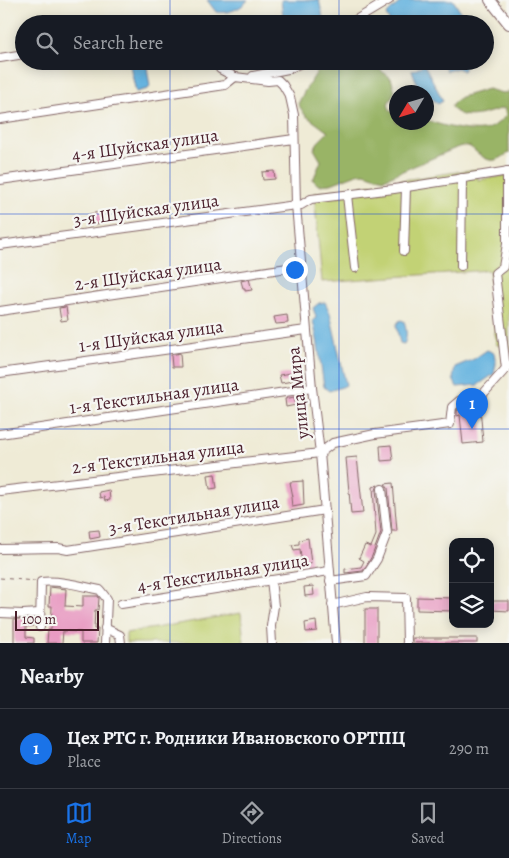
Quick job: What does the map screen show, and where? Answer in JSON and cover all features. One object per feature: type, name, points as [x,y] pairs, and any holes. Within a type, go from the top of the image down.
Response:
[{"type":"main road","points":[[490,0],[506,13],[509,24]]},
{"type":"street","points":[[364,15],[389,0]]},
{"type":"street","points":[[0,58],[15,56]]},
{"type":"street","points":[[0,119],[225,85],[235,77],[222,70]]},
{"type":"street","points":[[244,78],[283,70]]},
{"type":"street","name":"улица Мира","points":[[235,77],[278,80],[290,97],[294,115],[296,205],[336,643]]},
{"type":"street","name":"4-я Шуйская улица","points":[[0,180],[294,138]]},
{"type":"street","points":[[507,367],[495,273],[506,267],[508,171]]},
{"type":"street","name":"3-я Шуйская улица","points":[[0,245],[301,205],[311,200],[508,171]]},
{"type":"street","points":[[461,266],[462,178]]},
{"type":"street","points":[[404,251],[406,187]]},
{"type":"street","points":[[347,195],[354,268]]},
{"type":"street","name":"2-я Шуйская улица","points":[[0,311],[301,266]]},
{"type":"street","name":"1-я Шуйская улица","points":[[0,373],[306,330]]},
{"type":"street","name":"2-я Текстильная улица","points":[[0,491],[320,452],[333,443],[450,424],[452,407],[459,401],[483,394],[507,367]]},
{"type":"street","name":"1-я Текстильная улица","points":[[0,434],[312,388]]},
{"type":"street","points":[[330,581],[366,576],[377,559],[387,533],[382,490]]},
{"type":"street","name":"3-я Текстильная улица","points":[[0,550],[58,548],[68,550],[324,510]]},
{"type":"street","name":"4-я Текстильная улица","points":[[121,604],[329,571]]},
{"type":"street","points":[[271,580],[274,606],[271,626],[272,643]]},
{"type":"street","points":[[40,627],[41,582],[71,584],[100,590],[107,599],[105,643]]},
{"type":"street","points":[[332,605],[367,597],[406,598],[407,643]]},
{"type":"street","points":[[0,613],[39,613]]},
{"type":"street","points":[[106,628],[120,635],[121,643]]},
{"type":"path","points":[[0,578],[41,582]]},
{"type":"green space","points":[[318,70],[380,70],[391,78],[393,85],[389,85],[389,130],[434,130],[434,122],[462,129],[477,130],[486,129],[496,124],[506,115],[504,108],[469,116],[456,112],[451,107],[455,101],[461,97],[488,89],[502,93],[509,92],[509,153],[499,159],[488,160],[470,147],[464,146],[384,179],[364,173],[331,184],[318,185],[313,180],[321,161],[314,149],[328,132],[305,115],[298,104]]},
{"type":"green space","points":[[477,169],[478,180],[509,175],[509,351],[496,344],[489,270],[322,282],[314,193]]},
{"type":"green space","points":[[241,613],[244,643],[126,643],[126,633]]},
{"type":"water","points":[[207,0],[248,0],[238,8],[230,11],[216,12]]},
{"type":"water","points":[[281,0],[319,0],[322,15],[283,15]]},
{"type":"water","points":[[403,0],[453,0],[462,15],[386,15]]},
{"type":"water","points":[[131,70],[147,70],[150,87],[136,92]]},
{"type":"water","points":[[412,70],[427,70],[443,101],[438,104],[434,100],[434,85],[417,85]]},
{"type":"water","points":[[325,302],[330,313],[346,385],[329,391],[324,387],[313,321],[316,317],[313,308],[319,303]]},
{"type":"water","points":[[400,320],[404,321],[406,330],[404,344],[400,343],[396,325]]},
{"type":"water","points":[[487,350],[494,353],[496,364],[494,374],[478,385],[457,387],[453,379],[455,367],[474,359]]},
{"type":"building","points":[[274,171],[275,179],[263,180],[262,172]]},
{"type":"building","points":[[100,212],[102,223],[91,225],[89,214]]},
{"type":"building","points":[[249,279],[252,290],[245,291],[241,281]]},
{"type":"building","points":[[66,307],[68,320],[61,321],[59,308]]},
{"type":"building","points":[[287,315],[288,323],[276,324],[274,317]]},
{"type":"building","points":[[180,353],[181,367],[172,367],[171,355]]},
{"type":"building","points":[[292,373],[293,381],[281,383],[279,375]]},
{"type":"building","points":[[294,397],[296,405],[286,407],[285,399]]},
{"type":"building","points":[[480,407],[483,442],[463,444],[460,415],[457,416],[457,410]]},
{"type":"building","points":[[391,445],[393,460],[381,461],[380,446]]},
{"type":"building","points":[[357,457],[363,513],[351,514],[346,458]]},
{"type":"building","points":[[215,474],[217,488],[210,489],[208,475]]},
{"type":"building","points":[[303,481],[304,505],[292,507],[291,497],[293,497],[290,482]]},
{"type":"building","points":[[393,483],[397,531],[392,531],[388,488],[385,484]]},
{"type":"building","points":[[378,485],[376,490],[381,532],[372,556],[363,571],[345,573],[345,569],[361,567],[364,561],[359,558],[365,545],[371,547],[376,535],[373,487]]},
{"type":"building","points":[[109,490],[110,500],[105,501],[104,497],[100,498],[99,492]]},
{"type":"building","points":[[99,530],[100,537],[90,539],[89,531]]},
{"type":"building","points":[[308,538],[311,564],[302,565],[300,549],[294,550],[292,545],[299,544],[299,540]]},
{"type":"building","points":[[313,586],[314,595],[305,596],[304,587]]},
{"type":"building","points":[[50,587],[66,589],[65,606],[83,607],[83,596],[98,596],[98,610],[95,610],[94,629],[98,629],[97,643],[81,643],[81,632],[63,631],[62,643],[47,643],[48,630],[51,630],[52,606],[49,606]]},
{"type":"building","points":[[417,597],[449,598],[449,611],[417,610]]},
{"type":"building","points":[[494,601],[509,601],[509,611],[494,610]]},
{"type":"building","points":[[365,609],[377,609],[377,643],[365,643]]},
{"type":"building","points":[[14,619],[33,619],[33,626],[26,626],[26,637],[34,638],[34,643],[14,643]]},
{"type":"building","points":[[316,621],[317,631],[306,632],[305,623]]},
{"type":"building","points":[[413,638],[477,638],[477,643],[413,643]]},
{"type":"place","name":"Цех РТС г. Родники Ивановского ОРТПЦ","points":[[472,429]]}]
